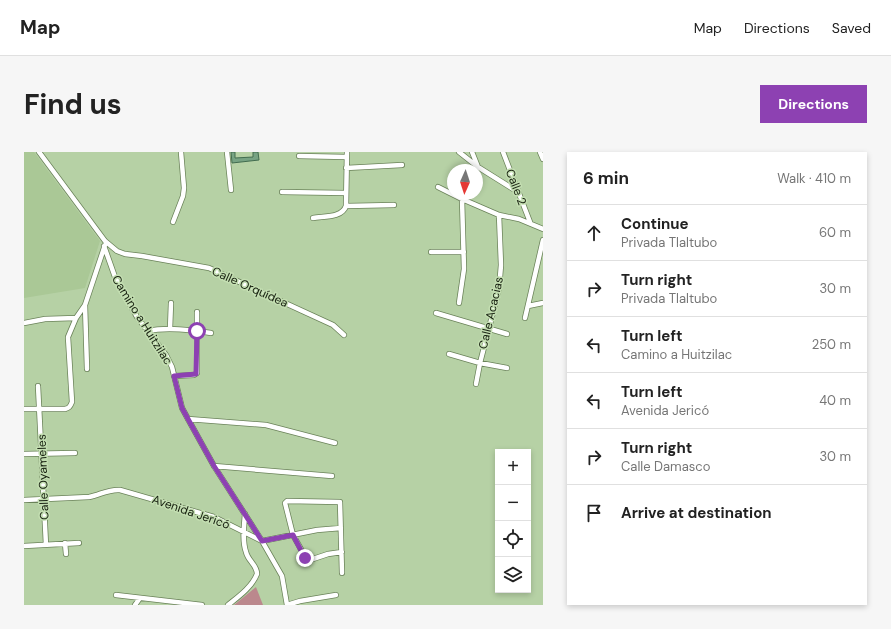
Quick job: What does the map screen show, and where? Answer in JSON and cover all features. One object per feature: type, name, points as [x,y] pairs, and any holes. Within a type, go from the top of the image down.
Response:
[{"type":"street","points":[[24,409],[69,408],[71,406],[68,340],[76,318],[85,305],[105,244],[39,152]]},
{"type":"street","points":[[173,222],[183,196],[184,188],[180,152]]},
{"type":"street","points":[[227,152],[231,190]]},
{"type":"street","points":[[459,152],[474,164]]},
{"type":"street","points":[[472,152],[477,164]]},
{"type":"street","name":"Calle 2","points":[[503,152],[530,222]]},
{"type":"street","points":[[540,152],[543,159]]},
{"type":"street","points":[[298,156],[346,154],[345,208],[339,214],[313,218]]},
{"type":"street","points":[[346,168],[402,165]]},
{"type":"street","points":[[483,170],[518,192]]},
{"type":"street","points":[[438,187],[447,192]]},
{"type":"street","points":[[282,192],[346,193]]},
{"type":"street","points":[[459,303],[464,269],[462,200]]},
{"type":"street","points":[[464,200],[499,215],[530,222],[543,229]]},
{"type":"street","points":[[345,208],[394,205]]},
{"type":"street","name":"Calle Acacias","points":[[476,384],[488,328],[496,305],[499,289],[501,265],[499,215]]},
{"type":"street","points":[[525,318],[543,240]]},
{"type":"street","name":"Camino a Huitzilac","points":[[105,244],[115,277],[137,316],[166,355],[174,376],[182,408],[214,466],[262,541],[282,576],[287,605]]},
{"type":"street","name":"Calle Orquídea","points":[[105,244],[125,254],[209,268],[333,325],[344,335]]},
{"type":"street","points":[[540,251],[543,257]]},
{"type":"street","points":[[431,252],[464,252]]},
{"type":"street","points":[[170,329],[171,303]]},
{"type":"street","points":[[528,306],[543,303]]},
{"type":"street","points":[[85,305],[87,369]]},
{"type":"street","points":[[174,376],[196,374],[197,312]]},
{"type":"street","points":[[436,313],[508,334]]},
{"type":"street","points":[[24,323],[45,319],[76,318]]},
{"type":"street","points":[[147,331],[155,329],[170,329],[211,333]]},
{"type":"street","points":[[448,354],[480,363],[507,368]]},
{"type":"street","name":"Calle Oyameles","points":[[38,386],[46,545]]},
{"type":"street","points":[[188,419],[245,422],[266,425],[335,443]]},
{"type":"street","points":[[24,454],[75,453]]},
{"type":"street","points":[[214,466],[332,476]]},
{"type":"street","name":"Avenida Jericó","points":[[43,500],[98,496],[109,490],[125,491],[214,517],[262,541]]},
{"type":"street","points":[[24,500],[43,500]]},
{"type":"street","points":[[342,552],[328,554],[308,560],[305,558],[293,535],[285,502],[340,502],[342,552],[342,573]]},
{"type":"street","points":[[228,605],[242,594],[256,577],[257,571],[246,550],[244,533],[245,514]]},
{"type":"street","points":[[262,541],[317,530],[341,528]]},
{"type":"street","points":[[65,543],[66,554]]},
{"type":"street","points":[[24,546],[79,543]]},
{"type":"street","points":[[116,595],[202,605]]},
{"type":"street","points":[[287,605],[307,599],[336,595]]},
{"type":"street","points":[[135,605],[140,598]]},
{"type":"shaded area","points":[[24,152],[34,152],[100,241],[85,288],[24,298]]},
{"type":"shaded area","points":[[256,587],[263,605],[234,605]]},
{"type":"building","points":[[231,152],[235,152],[235,158],[253,157],[253,152],[258,152],[259,160],[232,163]]},
{"type":"route","points":[[197,331],[197,373],[194,375],[174,376],[182,408],[214,466],[262,541],[293,535],[305,558]]}]
